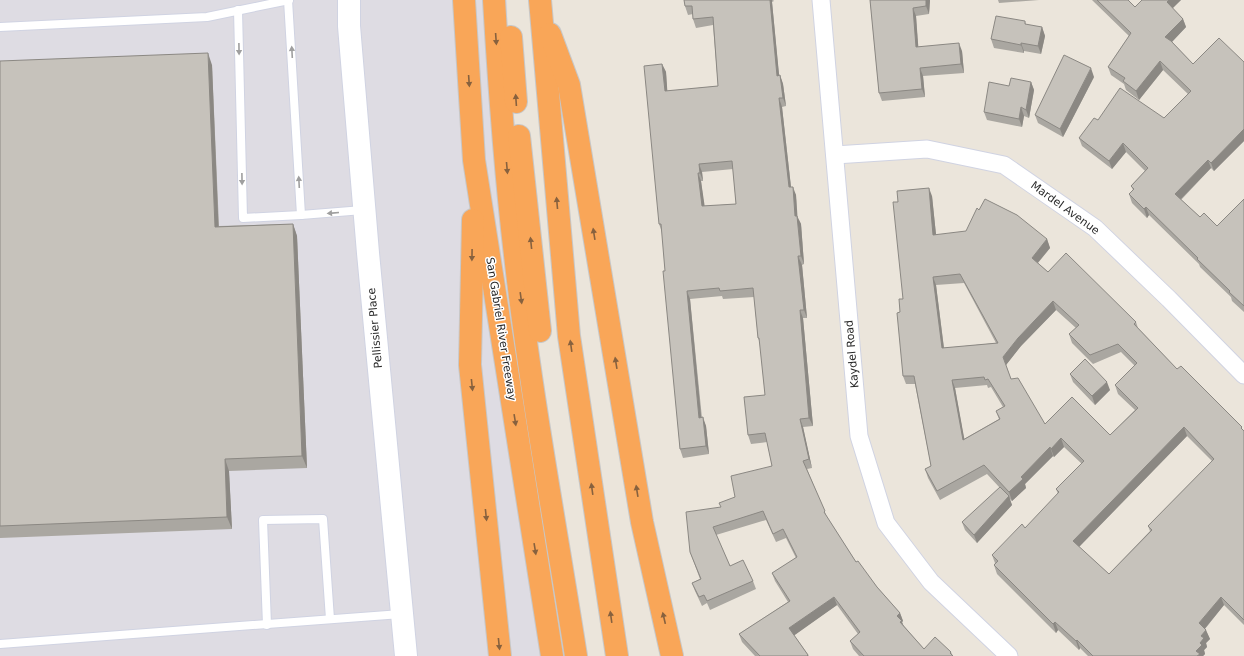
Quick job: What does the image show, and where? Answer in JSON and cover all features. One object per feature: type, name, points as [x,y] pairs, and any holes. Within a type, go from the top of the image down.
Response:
[{"type":"highway","name":"San Gabriel River Freeway","points":[[464,0],[474,160],[552,656]]},
{"type":"highway","points":[[494,0],[498,71],[515,255],[531,375],[576,656]]},
{"type":"highway","points":[[509,0],[517,118],[545,384],[590,656]]},
{"type":"highway","points":[[540,5],[569,336],[617,656]]},
{"type":"highway","points":[[540,5],[569,85],[642,522],[672,656]]},
{"type":"highway","points":[[474,160],[470,365],[500,656]]},
{"type":"main road","name":"Pellissier Place","points":[[349,0],[349,26],[364,210],[406,656]]},
{"type":"street","name":"Kaydel Road","points":[[821,0],[858,436],[886,523],[931,582],[1009,656]]},
{"type":"street","name":"Mardel Avenue","points":[[835,155],[927,149],[1004,165],[1095,228],[1169,299],[1244,375]]},
{"type":"lane","points":[[0,27],[207,17],[289,0],[301,215]]},
{"type":"lane","points":[[238,10],[243,218],[364,210]]},
{"type":"lane","points":[[267,625],[263,520],[323,519],[330,619]]},
{"type":"lane","points":[[0,644],[402,614]]},
{"type":"shaded area","points":[[0,0],[507,0],[508,49],[534,334],[582,656],[0,656]]},
{"type":"building","points":[[684,0],[770,0],[777,76],[780,75],[783,98],[779,98],[789,187],[793,187],[795,216],[797,216],[801,256],[798,256],[804,310],[800,310],[809,418],[800,419],[809,459],[803,461],[825,511],[824,512],[856,562],[858,561],[877,587],[900,613],[897,616],[902,621],[900,622],[924,649],[935,637],[951,652],[950,653],[953,656],[864,656],[850,641],[860,632],[834,597],[789,628],[808,655],[807,656],[760,656],[739,634],[790,601],[772,573],[797,557],[783,529],[773,534],[763,511],[713,527],[730,566],[743,560],[753,581],[707,601],[704,595],[699,597],[692,583],[701,579],[690,552],[686,512],[721,507],[719,503],[735,497],[731,476],[772,466],[765,433],[748,435],[744,397],[765,395],[753,288],[720,291],[719,288],[687,291],[699,418],[703,417],[706,446],[680,449],[663,271],[665,271],[661,224],[659,224],[644,66],[662,64],[665,91],[718,86],[713,17],[693,19],[692,6],[685,6]],"holes":[[[732,161],[736,204],[702,206],[698,173],[700,173],[699,164]]]},
{"type":"building","points":[[870,0],[926,0],[926,6],[913,8],[916,47],[959,43],[961,64],[920,68],[922,89],[879,93]]},
{"type":"building","points":[[1097,0],[1128,0],[1135,7],[1142,0],[1169,0],[1167,2],[1183,19],[1165,37],[1171,41],[1193,64],[1219,38],[1244,62],[1244,129],[1211,163],[1208,160],[1175,194],[1200,217],[1204,213],[1217,226],[1244,199],[1244,306],[1146,207],[1144,209],[1129,194],[1134,189],[1131,186],[1148,168],[1123,143],[1109,161],[1079,138],[1094,118],[1098,120],[1120,88],[1164,118],[1191,91],[1160,61],[1136,91],[1123,81],[1125,78],[1108,67],[1131,33]]},
{"type":"building","points":[[996,16],[1025,21],[1025,24],[1042,27],[1038,46],[1021,43],[1021,45],[991,39]]},
{"type":"building","points":[[208,53],[215,227],[293,224],[302,456],[225,459],[227,517],[0,526],[0,61]]},
{"type":"building","points":[[1064,55],[1091,68],[1060,129],[1035,115]]},
{"type":"building","points":[[1011,78],[1031,82],[1026,110],[1021,107],[1019,119],[984,112],[989,82],[1009,86]]},
{"type":"building","points":[[929,188],[933,235],[966,231],[977,208],[979,210],[985,199],[1017,215],[1047,239],[1032,258],[1048,272],[1066,253],[1136,322],[1134,324],[1177,369],[1181,366],[1242,427],[1241,428],[1244,431],[1244,620],[1221,597],[1199,623],[1206,630],[1201,636],[1204,638],[1200,643],[1202,645],[1196,651],[1200,654],[1197,656],[1093,656],[1077,640],[1076,641],[1055,622],[1053,624],[994,565],[998,561],[992,555],[1022,524],[1025,528],[1059,492],[1056,489],[1084,461],[1061,438],[1051,449],[1050,447],[1021,477],[1023,479],[1009,492],[984,465],[937,491],[925,469],[931,466],[914,376],[903,376],[897,313],[900,312],[899,299],[903,299],[893,202],[898,202],[897,191]],"holes":[[[960,274],[998,343],[942,348],[933,277]],[[1053,301],[1079,325],[1069,334],[1090,355],[1118,344],[1137,363],[1115,385],[1138,408],[1110,435],[1072,397],[1045,424],[1018,378],[1011,379],[1003,357],[1018,338]],[[984,377],[985,380],[988,379],[1005,406],[996,411],[1000,419],[963,440],[952,380]],[[1184,427],[1214,459],[1148,526],[1152,530],[1109,574],[1073,541]]]},
{"type":"building","points":[[1085,359],[1107,382],[1092,396],[1070,374]]},
{"type":"building","points":[[1000,487],[1009,496],[974,535],[962,522]]}]
